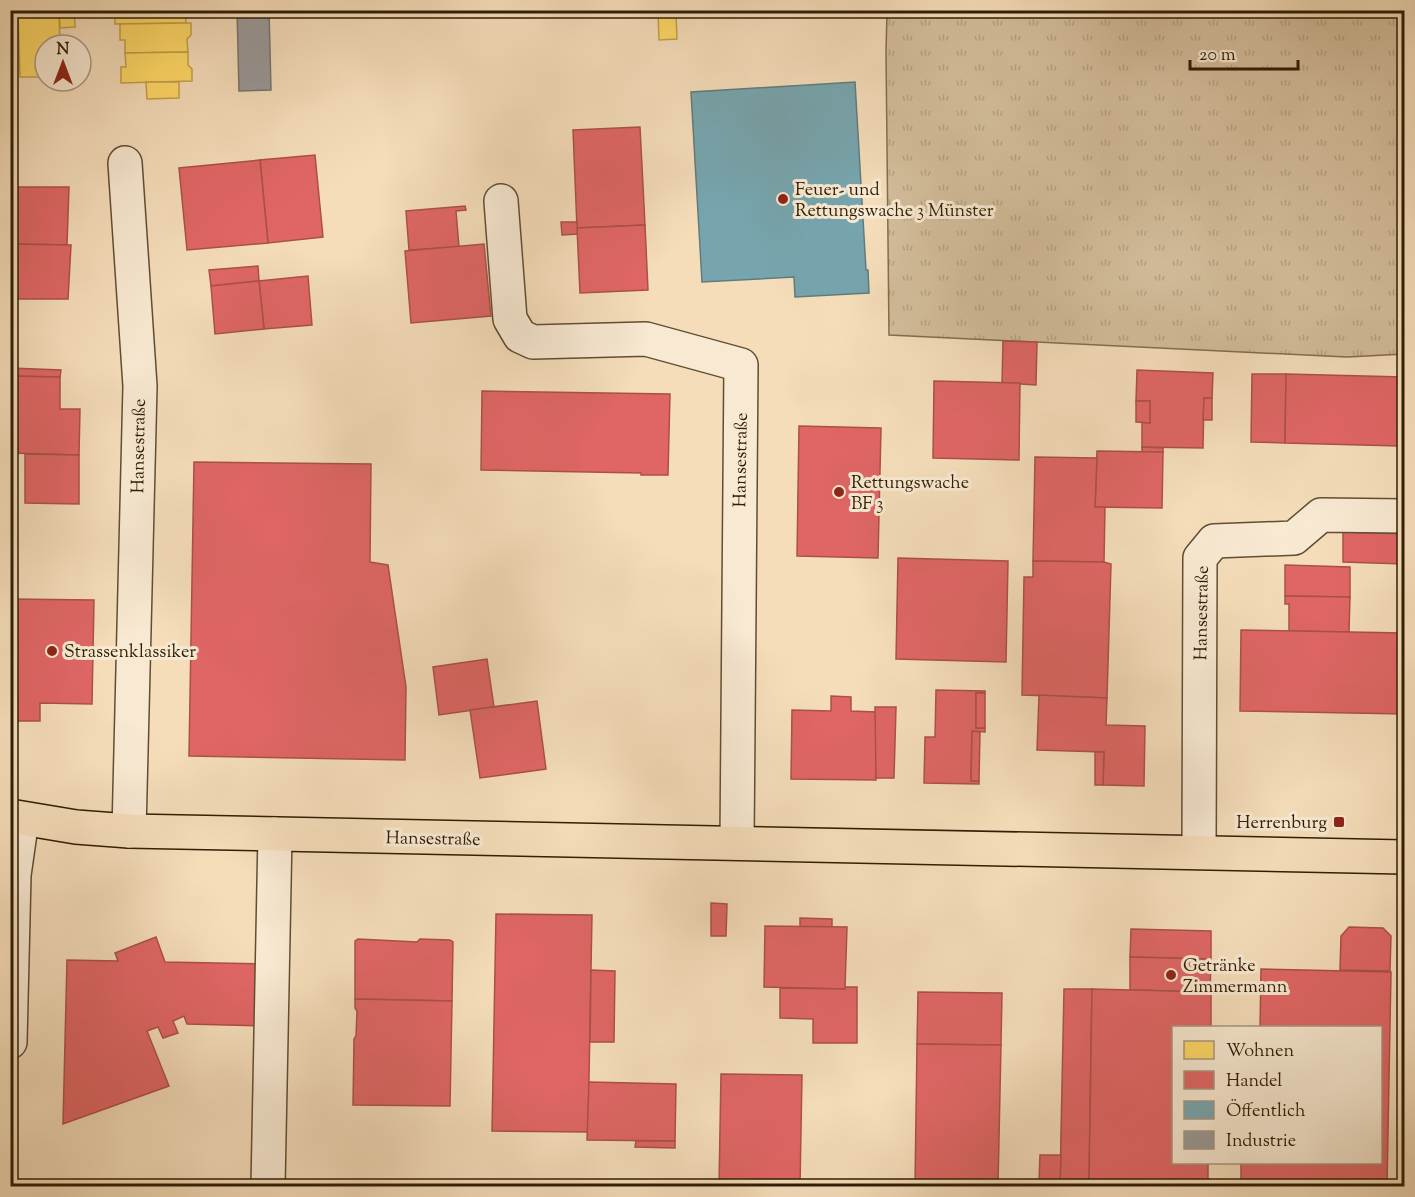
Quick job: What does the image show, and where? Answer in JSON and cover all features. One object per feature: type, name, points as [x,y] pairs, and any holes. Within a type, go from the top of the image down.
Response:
[{"type":"main road","name":"Hansestraße","points":[[16,818],[76,827],[129,831],[1404,857]]},
{"type":"street","name":"Hansestraße","points":[[126,163],[140,386],[129,831]]},
{"type":"street","name":"Hansestraße","points":[[501,201],[510,319],[520,336],[533,342],[646,339],[741,365],[736,843]]},
{"type":"street","name":"Hansestraße","points":[[1199,852],[1200,558],[1214,542],[1294,538],[1321,515],[1404,516]]},
{"type":"street","points":[[10,1042],[16,818]]},
{"type":"street","points":[[268,1186],[275,834]]},
{"type":"green space","points":[[887,11],[1404,11],[1404,354],[1347,357],[889,335]]},
{"type":"building: Wohnen","points":[[59,10],[74,10],[75,27],[60,28]]},
{"type":"building: Wohnen","points":[[115,10],[185,10],[186,23],[115,24]]},
{"type":"building: Wohnen","points":[[658,10],[674,10],[677,39],[659,40]]},
{"type":"building: Wohnen","points":[[59,12],[60,33],[33,33],[33,77],[20,77],[18,13]]},
{"type":"building: Wohnen","points":[[191,23],[191,35],[187,39],[188,52],[125,53],[125,40],[120,40],[120,24]]},
{"type":"building: Wohnen","points":[[188,52],[192,81],[121,83],[121,67],[126,67],[125,53]]},
{"type":"building: Wohnen","points":[[146,82],[179,82],[179,98],[147,99]]},
{"type":"building: Handel","points":[[640,127],[645,225],[577,228],[573,130]]},
{"type":"building: Handel","points":[[315,155],[323,237],[268,243],[260,160]]},
{"type":"building: Handel","points":[[260,160],[268,243],[187,250],[179,168]]},
{"type":"building: Handel","points":[[14,187],[69,187],[67,245],[13,244]]},
{"type":"building: Handel","points":[[465,206],[466,210],[456,211],[459,247],[409,250],[406,211]]},
{"type":"building: Handel","points":[[561,222],[577,222],[578,234],[562,235]]},
{"type":"building: Handel","points":[[645,225],[648,290],[580,293],[577,228]]},
{"type":"building: Handel","points":[[11,244],[71,245],[68,299],[11,299]]},
{"type":"building: Handel","points":[[484,244],[491,316],[411,323],[405,251]]},
{"type":"building: Handel","points":[[258,266],[259,281],[211,286],[209,270]]},
{"type":"building: Handel","points":[[308,276],[312,325],[264,329],[259,281]]},
{"type":"building: Handel","points":[[259,281],[264,329],[215,334],[211,286]]},
{"type":"building: Handel","points":[[1003,341],[1037,342],[1036,385],[1002,383]]},
{"type":"building: Handel","points":[[10,368],[61,370],[60,377],[10,376]]},
{"type":"building: Handel","points":[[1137,370],[1213,373],[1212,398],[1204,398],[1203,448],[1142,447],[1142,422],[1150,423],[1150,401],[1136,401]]},
{"type":"building: Handel","points":[[1252,374],[1286,374],[1285,443],[1251,442]]},
{"type":"building: Handel","points":[[1286,374],[1404,377],[1404,497],[1399,497],[1400,446],[1285,443]]},
{"type":"building: Handel","points":[[10,376],[60,377],[60,409],[80,409],[79,455],[10,453]]},
{"type":"building: Handel","points":[[934,381],[1020,383],[1019,460],[933,458]]},
{"type":"building: Handel","points":[[482,391],[670,394],[668,475],[481,470]]},
{"type":"building: Handel","points":[[1204,398],[1212,398],[1212,420],[1203,420]]},
{"type":"building: Handel","points":[[1136,401],[1150,401],[1150,423],[1136,422]]},
{"type":"building: Handel","name":"Rettungswache BF 3","points":[[799,426],[881,428],[878,558],[797,556]]},
{"type":"building: Handel","points":[[1142,447],[1163,448],[1163,452],[1142,452]]},
{"type":"building: Handel","points":[[1097,451],[1163,452],[1162,508],[1095,507]]},
{"type":"building: Handel","points":[[25,454],[79,455],[79,504],[25,503]]},
{"type":"building: Handel","points":[[1035,457],[1097,458],[1095,507],[1105,507],[1104,562],[1033,561]]},
{"type":"building: Handel","points":[[194,462],[371,464],[370,562],[388,565],[406,687],[405,760],[189,756]]},
{"type":"building: Handel","points":[[1343,532],[1404,534],[1404,564],[1343,562]]},
{"type":"building: Handel","points":[[898,558],[1008,561],[1006,662],[896,659]]},
{"type":"building: Handel","points":[[1033,561],[1111,564],[1107,698],[1022,695],[1024,577],[1033,577]]},
{"type":"building: Handel","points":[[1285,565],[1350,567],[1350,597],[1285,596]]},
{"type":"building: Handel","points":[[1285,596],[1350,597],[1349,632],[1289,631],[1289,604],[1285,604]]},
{"type":"building: Handel","name":"Strassenklassiker","points":[[10,599],[94,600],[92,704],[40,703],[40,721],[10,721]]},
{"type":"building: Handel","points":[[1241,630],[1404,633],[1404,714],[1240,711]]},
{"type":"building: Handel","points":[[487,659],[494,707],[439,715],[433,667]]},
{"type":"building: Handel","points":[[936,690],[985,691],[985,693],[976,693],[976,728],[985,728],[985,732],[972,731],[971,781],[979,781],[979,784],[924,783],[925,737],[935,737]]},
{"type":"building: Handel","points":[[976,693],[985,693],[985,728],[976,728]]},
{"type":"building: Handel","points":[[1039,695],[1107,698],[1106,725],[1145,726],[1144,786],[1103,785],[1104,752],[1037,750]]},
{"type":"building: Handel","points":[[831,696],[851,697],[851,711],[876,712],[876,780],[791,779],[792,710],[831,711]]},
{"type":"building: Handel","points":[[537,701],[546,769],[480,778],[470,710]]},
{"type":"building: Handel","points":[[875,707],[896,707],[894,778],[876,778]]},
{"type":"building: Handel","points":[[972,731],[980,732],[979,781],[971,781]]},
{"type":"building: Handel","points":[[1095,752],[1104,752],[1103,785],[1095,785]]},
{"type":"building: Handel","points":[[711,903],[727,904],[726,936],[711,936]]},
{"type":"building: Handel","points":[[496,914],[592,915],[588,1132],[492,1131]]},
{"type":"building: Handel","points":[[800,918],[832,919],[832,927],[800,927]]},
{"type":"building: Handel","points":[[765,926],[847,927],[845,989],[764,987]]},
{"type":"building: Handel","points":[[1349,927],[1383,928],[1391,936],[1390,971],[1340,970],[1341,936]]},
{"type":"building: Handel","points":[[1131,929],[1211,931],[1211,959],[1130,957]]},
{"type":"building: Handel","points":[[156,937],[165,962],[269,964],[268,1026],[187,1024],[184,1016],[173,1021],[178,1033],[163,1038],[158,1027],[147,1031],[169,1086],[63,1124],[67,960],[118,961],[115,953]]},
{"type":"building: Handel","points":[[358,939],[417,942],[420,939],[450,940],[453,942],[452,1001],[355,999],[355,941]]},
{"type":"building: Handel","points":[[1130,957],[1211,959],[1210,992],[1130,990]]},
{"type":"building: Handel","points":[[1261,969],[1391,972],[1387,1186],[1241,1186],[1241,1164],[1382,1164],[1382,1026],[1260,1026]]},
{"type":"building: Handel","points":[[591,970],[615,971],[614,1042],[590,1042]]},
{"type":"building: Handel","points":[[846,987],[857,987],[857,1043],[813,1043],[813,1019],[780,1018],[780,988],[845,989]]},
{"type":"building: Handel","points":[[1064,989],[1092,989],[1089,1182],[1060,1182]]},
{"type":"building: Handel","points":[[1092,989],[1211,992],[1211,1026],[1172,1026],[1172,1164],[1208,1164],[1208,1183],[1089,1182]]},
{"type":"building: Handel","points":[[918,992],[1002,993],[1001,1045],[917,1044]]},
{"type":"building: Handel","points":[[355,999],[452,1001],[450,1106],[353,1105],[354,1039],[357,1011]]},
{"type":"building: Handel","points":[[917,1044],[1001,1045],[998,1186],[915,1186]]},
{"type":"building: Handel","points":[[721,1074],[802,1075],[800,1186],[719,1186]]},
{"type":"building: Handel","points":[[589,1082],[676,1084],[675,1141],[587,1140]]},
{"type":"building: Handel","points":[[636,1141],[675,1141],[675,1148],[635,1147]]},
{"type":"building: Handel","points":[[1040,1155],[1061,1155],[1060,1182],[1039,1182]]},
{"type":"building: Handel","points":[[1120,1182],[1147,1183],[1147,1186],[1120,1186]]},
{"type":"building: Handel","points":[[631,1184],[674,1185],[674,1186],[631,1186]]},
{"type":"building: Öffentlich","points":[[855,82],[869,293],[795,297],[794,277],[702,282],[691,92]]},
{"type":"building: Industrie","points":[[237,10],[269,10],[271,90],[239,91]]},
{"type":"place","name":"Feuer- und Rettungswache 3 Münster","points":[[783,199]]},
{"type":"place","name":"Rettungswache BF 3","points":[[839,492]]},
{"type":"place","name":"Strassenklassiker","points":[[52,651]]},
{"type":"place","name":"Herrenburg","points":[[1339,822]]},
{"type":"place","name":"Getränke Zimmermann","points":[[1171,975]]}]
